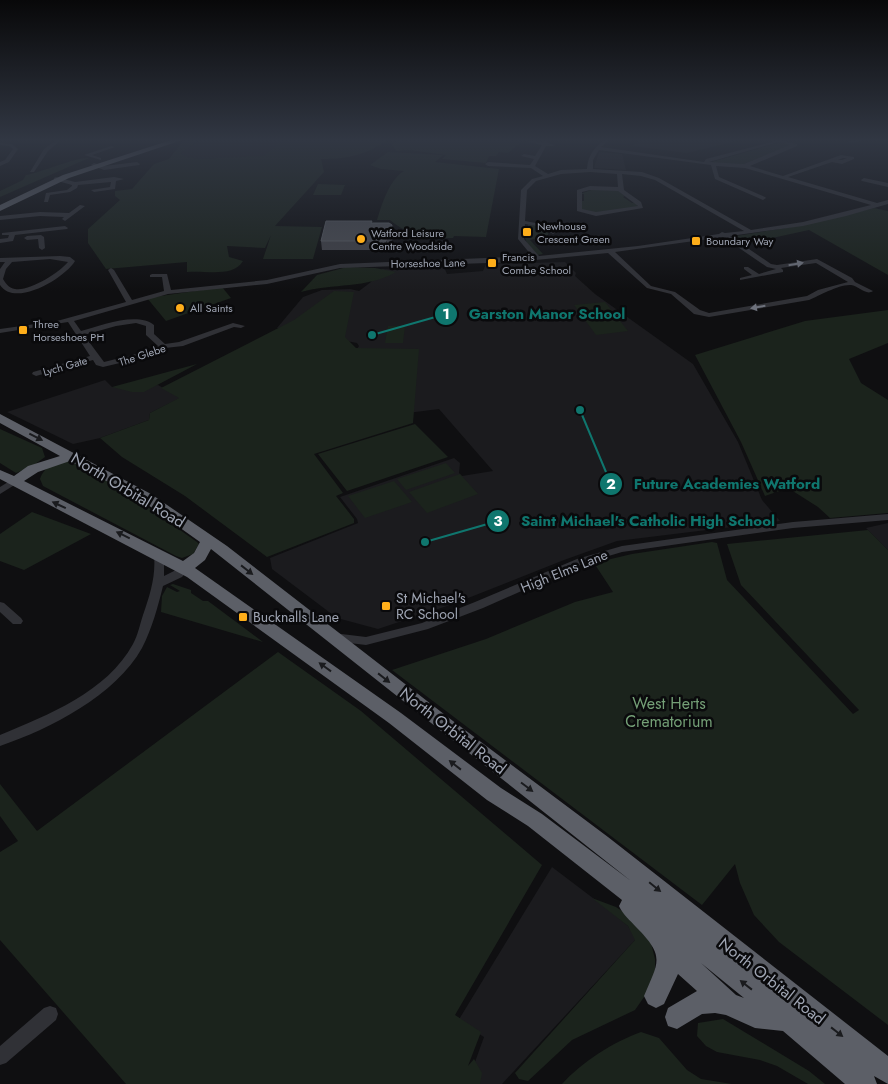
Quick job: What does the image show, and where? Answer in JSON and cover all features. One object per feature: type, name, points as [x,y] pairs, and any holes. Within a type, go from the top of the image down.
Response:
[{"type":"highway","points":[[0,201],[23,190]]},
{"type":"highway","points":[[0,208],[36,190]]},
{"type":"highway","name":"North Orbital Road","points":[[0,418],[146,497],[208,540],[332,637],[363,650],[601,844],[888,1072]]},
{"type":"highway","points":[[13,482],[32,469],[72,456]]},
{"type":"highway","points":[[33,493],[37,472],[47,463]]},
{"type":"highway","points":[[0,474],[33,493],[158,555],[182,571],[200,556],[208,540]]},
{"type":"highway","name":"North Orbital Road","points":[[182,571],[201,580],[241,606],[494,794],[536,820],[787,1018],[864,1084]]},
{"type":"highway","points":[[494,794],[655,928],[667,952],[667,977],[664,986],[656,996]]},
{"type":"highway","points":[[667,952],[675,956],[728,1003],[755,1016],[787,1018]]},
{"type":"highway","points":[[678,1016],[690,1007],[705,1001],[728,1003]]},
{"type":"street","points":[[46,201],[48,194],[64,195],[73,190]]},
{"type":"street","points":[[524,190],[521,239],[537,258]]},
{"type":"street","points":[[597,190],[581,190],[578,194],[579,210],[596,214],[641,207],[639,203],[621,190]]},
{"type":"street","points":[[675,190],[749,231]]},
{"type":"street","points":[[744,190],[763,198]]},
{"type":"street","points":[[826,190],[877,205]]},
{"type":"street","name":"Horseshoe Lane","points":[[0,331],[70,320],[130,301],[168,292],[267,282],[351,265],[537,258],[610,251],[803,224],[844,215],[888,202]]},
{"type":"street","points":[[0,241],[12,236],[61,228],[58,225],[82,206]]},
{"type":"street","points":[[2,217],[47,214],[69,215]]},
{"type":"street","points":[[522,222],[544,226],[553,232]]},
{"type":"street","points":[[4,234],[41,237],[42,248]]},
{"type":"street","points":[[722,234],[764,264],[777,267],[817,261],[850,279],[852,284]]},
{"type":"street","points":[[610,251],[649,287],[673,292],[697,312],[709,316],[809,298],[820,291],[852,284],[870,292]]},
{"type":"street","points":[[0,260],[62,257],[72,261],[40,286],[14,292],[6,288],[0,279],[3,269],[10,261]]},
{"type":"street","points":[[742,279],[781,272],[777,267]]},
{"type":"street","points":[[746,268],[758,276]]},
{"type":"street","points":[[111,270],[130,301]]},
{"type":"street","points":[[152,276],[165,275],[168,292]]},
{"type":"street","points":[[70,320],[95,357]]},
{"type":"street","points":[[79,334],[132,321],[144,321],[150,325],[150,335],[163,346]]},
{"type":"street","name":"The Glebe","points":[[95,357],[103,364],[114,364],[155,352],[163,346],[180,344],[235,324]]},
{"type":"street","name":"Lych Gate","points":[[36,374],[95,357]]},
{"type":"street","points":[[0,491],[13,482]]},
{"type":"street","name":"High Elms Lane","points":[[363,650],[451,617],[581,561],[622,549],[784,526],[888,517]]},
{"type":"street","points":[[0,741],[54,717],[98,689],[112,677],[137,647],[159,583],[158,555]]},
{"type":"street","points":[[159,583],[182,571]]},
{"type":"street","points":[[2,612],[17,621]]},
{"type":"street","points":[[0,1057],[50,1014]]},
{"type":"shaded area","points":[[565,262],[576,273],[575,276],[595,294],[693,364],[738,442],[762,500],[780,521],[617,541],[453,604],[378,629],[337,618],[272,569],[270,558],[358,523],[340,497],[454,458],[460,463],[459,473],[462,476],[493,471],[439,409],[400,414],[334,385],[359,346],[357,343],[277,328],[303,297],[322,290],[350,289],[359,291],[383,269],[396,270],[443,265],[447,274],[483,271],[486,264]]},
{"type":"shaded area","points":[[105,380],[112,387],[158,385],[180,398],[150,413],[149,420],[100,438],[73,444],[7,412]]},
{"type":"shaded area","points":[[888,523],[888,550],[866,528]]},
{"type":"shaded area","points":[[552,867],[628,926],[636,939],[502,1084],[467,1084],[484,1037],[458,1021]]},
{"type":"green space","points":[[3,190],[17,190],[0,197],[0,191]]},
{"type":"green space","points":[[308,190],[275,226],[322,227],[313,259],[263,259],[271,235],[265,248],[227,246],[229,257],[243,261],[233,270],[187,272],[187,262],[106,269],[88,243],[88,229],[120,200],[115,196],[115,191]]},
{"type":"green space","points":[[315,190],[343,190],[341,195],[313,195]]},
{"type":"green space","points":[[388,190],[495,190],[486,237],[427,237],[412,233],[390,220],[377,220]]},
{"type":"green space","points":[[591,190],[617,190],[632,203],[636,202],[638,208],[599,213],[581,210],[581,201],[584,201],[584,194],[580,194]]},
{"type":"green space","points":[[874,208],[888,211],[888,275],[809,230],[740,245],[730,237],[804,225]]},
{"type":"green space","points":[[528,224],[549,229],[548,235],[530,240],[543,254],[538,255],[527,244],[524,234],[527,233]]},
{"type":"green space","points":[[347,267],[375,268],[396,272],[373,281],[301,292],[317,275]]},
{"type":"green space","points":[[222,287],[231,298],[166,321],[147,298]]},
{"type":"green space","points":[[334,291],[354,292],[345,337],[356,348],[419,349],[413,423],[314,454],[343,493],[336,496],[354,519],[354,523],[267,557],[185,496],[122,457],[100,438],[149,420],[150,413],[179,398],[161,388],[294,320]]},
{"type":"green space","points":[[605,302],[628,331],[596,335],[574,305]]},
{"type":"green space","points":[[888,310],[888,343],[849,359],[861,383],[888,400],[888,513],[830,518],[818,507],[788,488],[765,496],[741,442],[695,355],[805,321]]},
{"type":"green space","points":[[388,326],[405,326],[403,343],[385,343]]},
{"type":"green space","points":[[197,364],[144,392],[132,392],[112,387]]},
{"type":"green space","points":[[415,424],[448,457],[347,491],[318,454]]},
{"type":"green space","points":[[0,429],[42,448],[45,457],[31,467],[16,473],[0,463]]},
{"type":"green space","points":[[68,460],[118,486],[197,542],[199,544],[193,554],[182,558],[176,556],[43,486],[40,479],[47,468]]},
{"type":"green space","points":[[446,463],[455,473],[406,490],[397,479]]},
{"type":"green space","points":[[460,474],[478,494],[427,513],[409,492]]},
{"type":"green space","points":[[394,481],[412,502],[365,518],[348,496]]},
{"type":"green space","points":[[32,512],[91,534],[24,570],[0,561],[0,534]]},
{"type":"green space","name":"West Herts Crematorium","points":[[868,530],[888,550],[888,1025],[779,942],[754,915],[740,883],[735,864],[702,905],[392,670],[486,639],[575,602],[613,592],[594,563],[632,554],[712,542],[717,543],[727,580],[853,714],[859,710],[741,585],[727,544]]},
{"type":"green space","points":[[173,584],[191,590],[191,593],[203,601],[208,601],[263,642],[161,612],[162,596],[167,587],[177,592],[180,591],[170,585]]},
{"type":"green space","points":[[278,652],[361,711],[542,865],[455,1015],[481,1032],[468,1066],[474,1059],[482,1073],[480,1084],[126,1084],[0,940],[0,852],[18,841],[0,816],[0,784],[37,831]]},
{"type":"green space","points":[[592,898],[616,907],[634,919],[651,943],[655,959],[655,974],[651,987],[635,1010],[572,1040],[528,1081],[519,1079],[515,1073],[635,940],[628,926]]},
{"type":"green space","points":[[723,1019],[809,1071],[825,1084],[808,1084],[777,1066],[760,1060],[717,1052],[706,1046],[697,1036],[698,1023]]},
{"type":"green space","points":[[641,1032],[659,1038],[687,1070],[701,1079],[732,1084],[562,1084],[598,1054],[620,1041]]},
{"type":"building","points":[[326,221],[372,221],[371,223],[389,223],[392,225],[390,237],[387,237],[386,241],[321,241]]},
{"type":"place","name":"Newhouse Crescent Green","points":[[527,232]]},
{"type":"place","name":"Watford Leisure Centre Woodside","points":[[361,239]]},
{"type":"place","name":"Boundary Way","points":[[696,241]]},
{"type":"place","name":"Francis Combe School","points":[[492,263]]},
{"type":"place","name":"All Saints","points":[[180,308]]},
{"type":"place","name":"Three Horseshoes PH","points":[[23,330]]},
{"type":"place","name":"Garston Manor School","points":[[372,335]]},
{"type":"place","name":"Future Academies Watford","points":[[580,410]]},
{"type":"place","name":"Saint Michael's Catholic High School","points":[[425,542]]},
{"type":"place","name":"St Michael's RC School","points":[[386,606]]},
{"type":"place","name":"Bucknalls Lane","points":[[243,617]]}]
